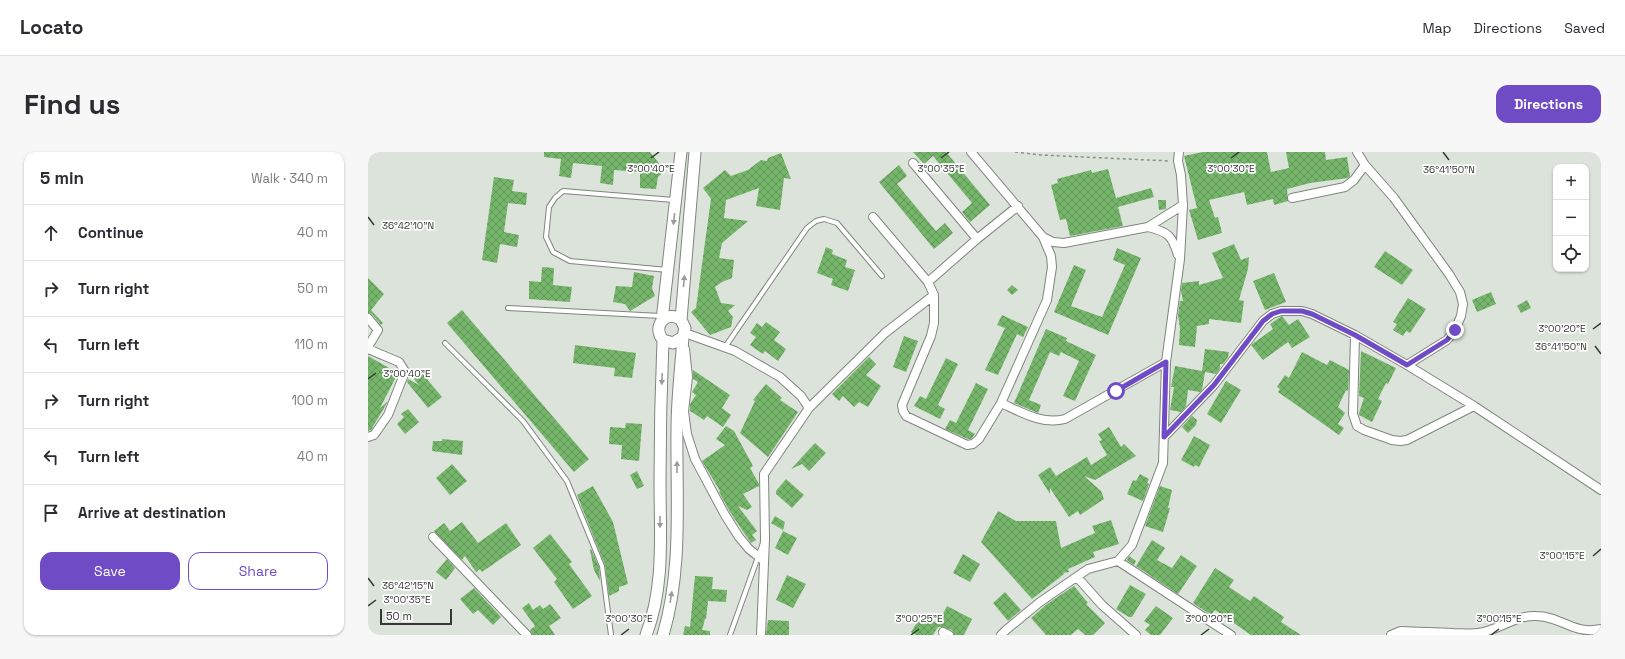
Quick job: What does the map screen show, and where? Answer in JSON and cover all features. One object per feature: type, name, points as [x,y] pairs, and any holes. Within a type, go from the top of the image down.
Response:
[{"type":"main road","points":[[681,152],[663,318],[659,329],[660,336],[664,340],[673,343],[678,341],[684,335]]},
{"type":"main road","points":[[681,320],[695,152]]},
{"type":"main road","points":[[663,318],[673,316],[681,320],[684,324],[677,426],[676,544],[674,579],[663,635]]},
{"type":"main road","points":[[646,635],[657,598],[660,559],[660,408],[664,340]]},
{"type":"street","points":[[874,217],[928,282],[934,295],[934,323],[931,336],[902,405],[903,411],[906,416],[967,445],[973,444],[979,439],[1001,402],[1047,300],[1052,267],[1051,256],[1044,237],[971,152]]},
{"type":"street","points":[[1001,635],[1040,602],[1088,569],[1118,561],[1132,545],[1163,463],[1166,362],[1180,259],[1182,205],[1181,175],[1178,161],[1173,152]]},
{"type":"street","points":[[1178,161],[1179,152]]},
{"type":"street","points":[[1357,152],[1394,198],[1449,274],[1460,292],[1462,304],[1461,316],[1455,330],[1447,340],[1407,365]]},
{"type":"street","points":[[913,163],[977,239]]},
{"type":"street","points":[[1292,198],[1345,187],[1354,180],[1366,165]]},
{"type":"street","points":[[1148,228],[1182,205]]},
{"type":"street","points":[[928,282],[977,239],[1018,206]]},
{"type":"street","points":[[1044,237],[1053,242],[1064,243],[1148,228],[1160,230],[1170,236],[1180,259]]},
{"type":"street","points":[[762,635],[761,558],[765,539],[764,474],[809,408],[885,333],[934,295]]},
{"type":"street","points":[[1164,437],[1214,385],[1255,331],[1272,314],[1291,310],[1302,311],[1312,314],[1355,335],[1407,365],[1474,406],[1601,490]]},
{"type":"street","points":[[368,318],[378,330],[368,348],[399,362],[404,370],[403,377],[388,415],[374,436],[368,437]]},
{"type":"street","points":[[761,558],[749,549],[725,515],[695,459],[686,434],[684,411],[688,377],[684,335],[735,351],[780,377],[801,396],[809,408]]},
{"type":"street","points":[[1355,335],[1352,414],[1355,422],[1361,428],[1374,435],[1392,440],[1407,440],[1474,406]]},
{"type":"street","points":[[1001,402],[1040,420],[1057,421],[1065,419],[1166,362]]},
{"type":"street","points":[[433,537],[527,635]]},
{"type":"street","points":[[1118,561],[1231,635]]},
{"type":"street","points":[[1077,577],[1102,605],[1136,635]]},
{"type":"street","points":[[1391,635],[1401,631],[1477,633],[1497,629],[1524,617],[1535,616],[1545,616],[1556,619],[1576,629],[1601,629]]},
{"type":"lane","points":[[668,270],[570,261],[554,252],[546,237],[549,206],[563,191],[676,200]]},
{"type":"lane","points":[[724,347],[808,228],[816,221],[824,219],[837,223],[882,276]]},
{"type":"lane","points":[[508,308],[663,318]]},
{"type":"lane","points":[[445,343],[523,421],[567,481],[602,566],[612,635]]},
{"type":"lane","points":[[730,635],[761,558]]},
{"type":"path","points":[[1015,152],[1040,155],[1178,161]]},
{"type":"building","points":[[544,152],[650,152],[665,171],[658,177],[656,189],[640,188],[640,172],[614,170],[613,185],[600,183],[602,166],[573,163],[571,178],[559,176],[561,159],[544,157]]},
{"type":"building","points":[[913,152],[946,152],[990,205],[970,222],[962,212],[972,203],[933,156],[924,164]]},
{"type":"building","points":[[1203,152],[1267,152],[1271,172],[1289,168],[1286,152],[1325,152],[1326,160],[1347,157],[1350,176],[1348,178],[1310,183],[1287,189],[1288,201],[1274,205],[1273,199],[1247,205],[1244,192],[1209,200],[1215,218],[1218,217],[1222,233],[1198,240],[1189,210],[1197,208],[1184,156]]},
{"type":"building","points":[[781,153],[791,179],[784,178],[780,210],[756,206],[759,188],[726,200],[724,218],[748,221],[722,243],[719,258],[734,260],[732,278],[715,287],[721,303],[735,305],[728,311],[733,317],[731,327],[710,335],[691,312],[696,308],[711,199],[703,188],[725,170],[731,176],[748,170],[761,160],[767,161],[768,158]]},
{"type":"building","points":[[899,165],[907,176],[897,184],[936,231],[945,223],[953,233],[934,249],[879,182]]},
{"type":"building","points":[[1108,169],[1116,198],[1151,188],[1154,197],[1118,207],[1123,226],[1070,236],[1066,219],[1060,220],[1051,185],[1058,183],[1057,179],[1091,170],[1092,173]]},
{"type":"building","points":[[494,177],[514,180],[512,191],[527,193],[526,205],[508,203],[504,232],[519,235],[517,247],[500,244],[497,263],[482,260]]},
{"type":"building","points":[[1158,200],[1166,200],[1166,209],[1159,210]]},
{"type":"building","points":[[1234,244],[1241,260],[1249,257],[1248,269],[1239,300],[1244,301],[1241,323],[1209,319],[1209,324],[1197,326],[1195,347],[1179,345],[1180,329],[1178,315],[1180,301],[1183,301],[1181,291],[1182,283],[1199,281],[1199,285],[1223,278],[1212,253]]},
{"type":"building","points":[[826,247],[833,250],[832,254],[847,260],[845,267],[855,270],[848,291],[831,285],[833,279],[817,273]]},
{"type":"building","points":[[1117,248],[1141,258],[1108,335],[1054,312],[1074,265],[1086,270],[1071,306],[1102,317],[1125,265],[1113,260]]},
{"type":"building","points":[[1385,251],[1413,270],[1402,285],[1374,267]]},
{"type":"building","points":[[542,267],[554,268],[553,285],[572,287],[570,302],[529,299],[529,281],[541,282]]},
{"type":"building","points":[[634,272],[654,276],[652,288],[655,296],[630,311],[625,304],[613,302],[616,286],[632,287]]},
{"type":"building","points":[[1274,273],[1286,302],[1265,310],[1253,281]]},
{"type":"building","points":[[368,278],[384,294],[371,310],[383,323],[381,325],[372,314],[368,313]]},
{"type":"building","points":[[1012,285],[1018,290],[1012,295],[1007,290]]},
{"type":"building","points":[[1491,292],[1496,304],[1477,312],[1472,300]]},
{"type":"building","points":[[1408,298],[1426,309],[1410,333],[1406,331],[1403,336],[1393,330],[1397,324],[1393,322]]},
{"type":"building","points":[[1527,300],[1531,308],[1521,313],[1517,306]]},
{"type":"building","points":[[462,310],[589,459],[574,472],[447,323]]},
{"type":"building","points":[[1002,315],[1028,327],[1023,337],[1017,334],[998,375],[985,370],[1005,328],[997,325]]},
{"type":"building","points":[[1282,316],[1289,325],[1298,319],[1310,337],[1292,348],[1288,342],[1263,360],[1251,345],[1273,329],[1270,324]]},
{"type":"building","points":[[766,322],[780,332],[774,340],[786,349],[778,361],[765,351],[763,354],[750,345],[756,337],[750,333],[757,323],[762,327]]},
{"type":"building","points":[[1046,329],[1067,338],[1066,341],[1096,355],[1075,401],[1063,396],[1079,361],[1061,352],[1059,356],[1050,352],[1029,400],[1041,405],[1038,413],[1014,403]]},
{"type":"building","points":[[904,336],[918,341],[906,372],[893,367]]},
{"type":"building","points":[[575,345],[636,353],[632,378],[614,376],[615,368],[573,363]]},
{"type":"building","points":[[1205,349],[1229,352],[1228,357],[1223,364],[1220,364],[1220,368],[1216,374],[1205,372],[1202,390],[1200,392],[1188,390],[1186,406],[1181,412],[1170,410],[1174,387],[1171,387],[1175,366],[1202,371]]},
{"type":"building","points":[[1361,351],[1396,368],[1378,399],[1382,401],[1372,422],[1359,415],[1364,398],[1359,396]]},
{"type":"building","points":[[1302,352],[1327,365],[1330,360],[1349,370],[1348,391],[1346,390],[1338,407],[1345,413],[1338,424],[1344,428],[1339,435],[1278,392],[1280,389],[1277,387],[1285,375],[1289,378]]},
{"type":"building","points":[[368,356],[398,373],[380,408],[387,403],[371,430],[368,431]]},
{"type":"building","points":[[869,357],[876,364],[866,375],[881,386],[868,407],[859,402],[854,407],[843,396],[839,401],[832,394]]},
{"type":"building","points":[[946,358],[958,364],[938,405],[945,409],[940,419],[914,406],[920,396],[926,399]]},
{"type":"building","points":[[693,370],[730,395],[722,408],[731,415],[723,427],[707,416],[704,420],[690,411],[690,404],[696,395],[692,392],[698,382],[693,379]]},
{"type":"building","points":[[421,372],[442,397],[428,408],[407,382],[408,379],[419,385],[414,379]]},
{"type":"building","points":[[1226,381],[1241,390],[1221,423],[1207,414]]},
{"type":"building","points":[[976,383],[988,389],[968,430],[975,434],[971,439],[968,439],[945,429],[950,420],[956,423]]},
{"type":"building","points":[[766,384],[782,398],[780,400],[798,412],[768,457],[740,433],[755,401],[753,400]]},
{"type":"building","points":[[408,409],[419,422],[405,434],[397,424],[404,417],[401,414]]},
{"type":"building","points":[[1192,416],[1197,420],[1196,425],[1188,433],[1182,427]]},
{"type":"building","points":[[626,423],[642,424],[639,461],[621,459],[622,445],[609,444],[610,427],[625,428]]},
{"type":"building","points":[[726,426],[734,431],[753,466],[750,468],[759,484],[759,486],[743,494],[752,507],[747,510],[738,506],[757,531],[752,535],[756,540],[751,543],[730,512],[719,492],[720,491],[702,461],[725,445],[716,439]]},
{"type":"building","points":[[1109,427],[1121,447],[1124,444],[1136,456],[1095,480],[1084,476],[1101,491],[1104,499],[1080,515],[1078,511],[1069,517],[1050,488],[1050,494],[1038,475],[1050,467],[1056,476],[1087,457],[1091,465],[1107,455],[1099,441],[1102,440],[1098,434]]},
{"type":"building","points":[[1194,436],[1210,445],[1199,467],[1195,465],[1194,467],[1181,460]]},
{"type":"building","points":[[442,439],[463,441],[462,455],[432,451],[433,441],[442,441]]},
{"type":"building","points":[[815,443],[826,453],[809,471],[802,464],[791,469]]},
{"type":"building","points":[[452,464],[467,481],[450,495],[436,478]]},
{"type":"building","points":[[637,471],[644,486],[637,489],[630,475]]},
{"type":"building","points":[[1140,474],[1149,479],[1147,483],[1149,484],[1143,501],[1127,494],[1133,480],[1136,481]]},
{"type":"building","points":[[786,479],[804,495],[792,508],[776,494],[776,491]]},
{"type":"building","points":[[593,486],[613,522],[628,584],[619,587],[619,591],[609,596],[605,565],[577,495]]},
{"type":"building","points":[[1160,486],[1172,490],[1168,508],[1170,508],[1163,532],[1145,526]]},
{"type":"building","points":[[998,511],[1016,521],[1056,521],[1061,548],[1095,533],[1092,526],[1111,520],[1119,544],[1093,552],[1095,557],[1068,569],[1069,572],[1063,573],[1064,574],[1032,599],[981,542]]},
{"type":"building","points":[[775,516],[785,522],[783,530],[771,523]]},
{"type":"building","points":[[462,522],[478,543],[506,523],[521,545],[482,572],[480,569],[476,572],[465,556],[462,560],[434,531],[444,523],[450,531]]},
{"type":"building","points":[[783,531],[797,538],[788,555],[775,548]]},
{"type":"building","points":[[550,534],[572,562],[569,564],[592,596],[573,609],[554,582],[557,579],[533,548]]},
{"type":"building","points":[[1152,540],[1165,548],[1157,560],[1172,568],[1181,555],[1197,566],[1178,594],[1136,566]]},
{"type":"building","points":[[591,549],[599,567],[600,581],[594,570]]},
{"type":"building","points":[[963,554],[980,564],[970,582],[953,573]]},
{"type":"building","points":[[1129,556],[1136,561],[1134,565],[1127,560]]},
{"type":"building","points":[[447,559],[455,568],[446,580],[436,572]]},
{"type":"building","points":[[1215,568],[1234,580],[1229,587],[1250,601],[1254,596],[1284,617],[1281,622],[1301,635],[1251,635],[1215,610],[1211,615],[1193,603]]},
{"type":"building","points":[[787,575],[806,584],[793,608],[776,600]]},
{"type":"building","points":[[695,576],[713,577],[712,589],[727,590],[726,602],[708,601],[706,619],[702,630],[710,631],[710,635],[683,635],[685,626],[690,627]]},
{"type":"building","points":[[1130,585],[1146,594],[1132,617],[1129,617],[1116,609]]},
{"type":"building","points":[[1074,586],[1088,603],[1086,604],[1105,623],[1093,635],[1085,635],[1078,629],[1071,635],[1046,635],[1031,618],[1047,604]]},
{"type":"building","points":[[474,588],[501,617],[493,625],[478,610],[473,614],[460,599]]},
{"type":"building","points":[[1005,592],[1021,610],[1008,621],[993,603]]},
{"type":"building","points":[[529,603],[533,610],[540,605],[543,609],[550,604],[561,618],[549,626],[555,635],[532,635],[530,630],[535,626],[522,608]]},
{"type":"building","points":[[947,606],[972,619],[964,635],[954,635],[952,630],[943,627],[938,627],[933,635],[916,635],[911,632],[918,621],[921,622],[925,616],[938,624]]},
{"type":"building","points":[[1156,606],[1173,618],[1160,635],[1151,635],[1145,630],[1150,625],[1144,621]]},
{"type":"building","points":[[768,620],[789,621],[789,635],[766,635]]},
{"type":"route","points":[[1116,391],[1166,362],[1164,437],[1214,385],[1263,321],[1272,314],[1291,310],[1312,314],[1355,335],[1407,365],[1447,340],[1455,330]]}]
